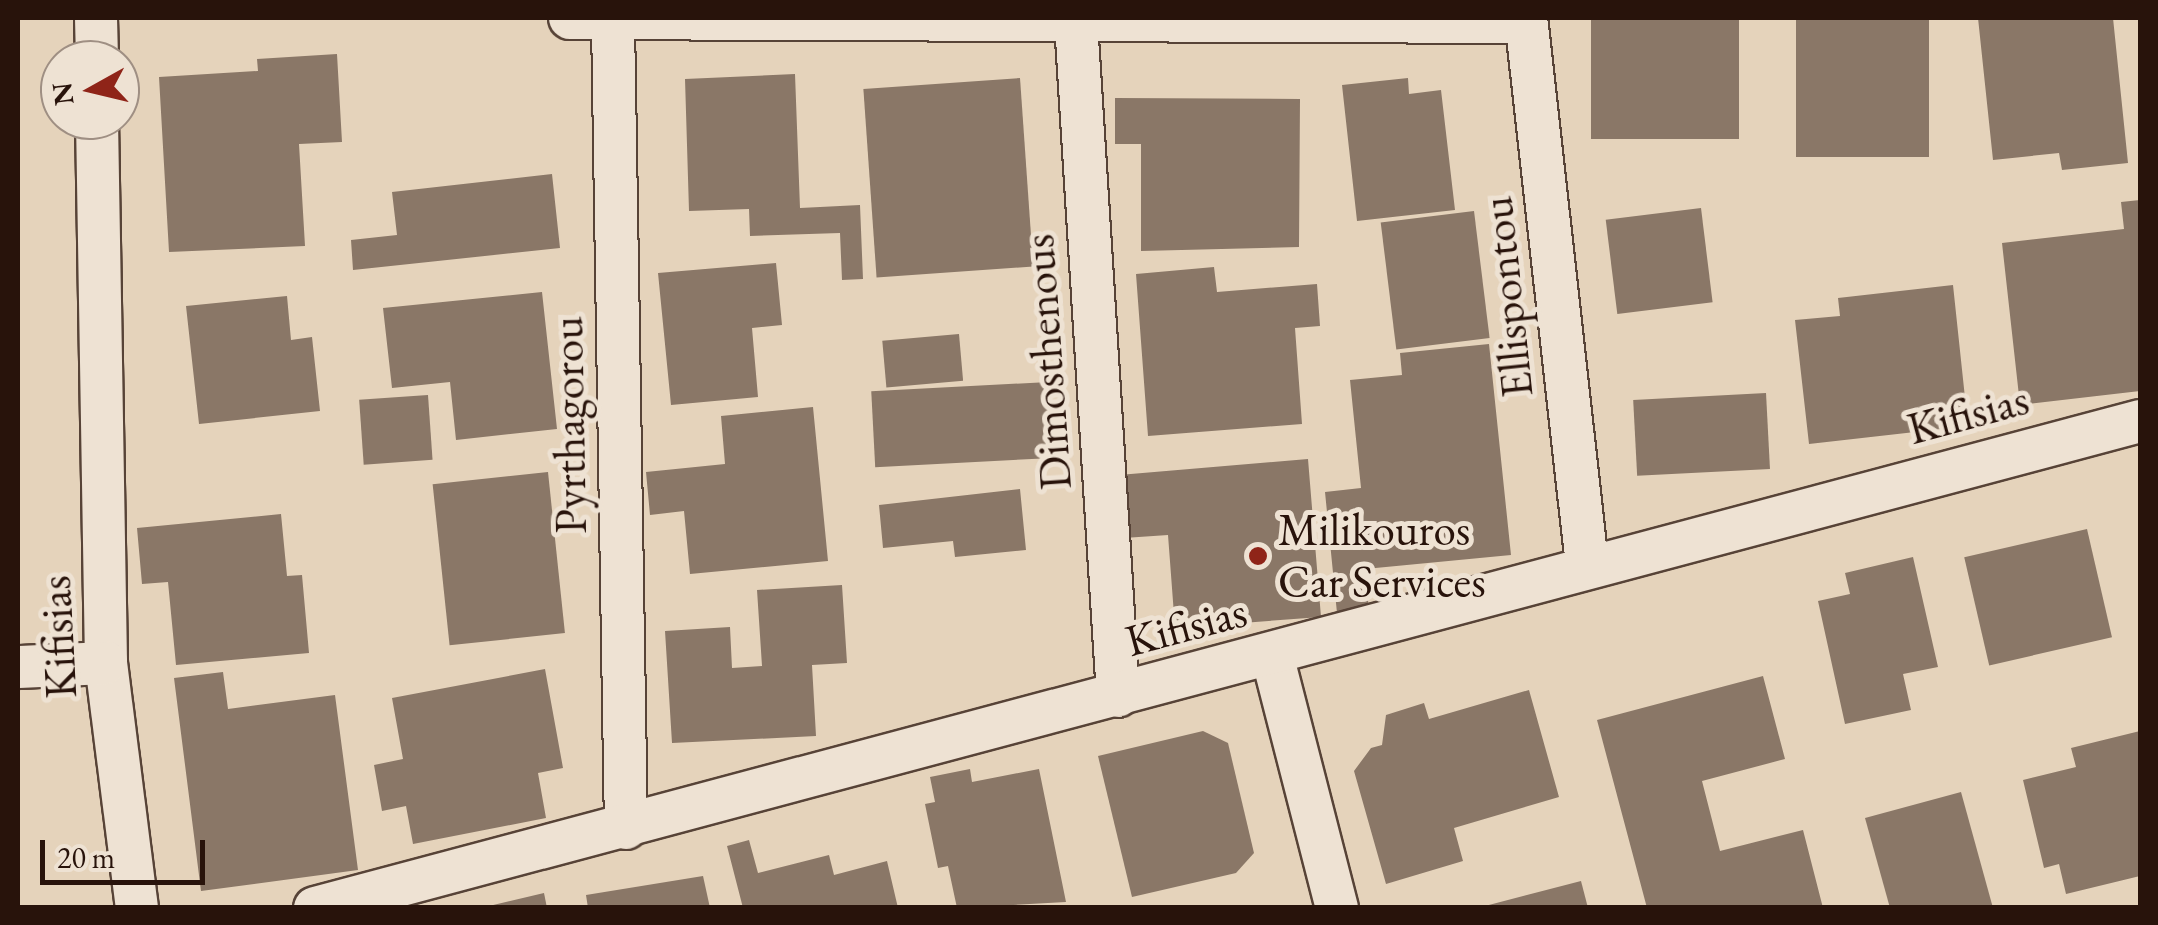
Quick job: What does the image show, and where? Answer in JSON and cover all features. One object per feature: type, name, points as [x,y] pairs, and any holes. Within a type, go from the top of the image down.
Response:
[{"type":"street","points":[[570,18],[1526,20]]},
{"type":"street","name":"Ellispontou","points":[[1526,20],[1588,564]]},
{"type":"street","name":"Pyrthagorou","points":[[613,21],[626,828]]},
{"type":"street","name":"Dimosthenous","points":[[1076,22],[1118,696]]},
{"type":"street","name":"Kifisias","points":[[97,140],[106,663],[136,908]]},
{"type":"street","name":"Kifisias","points":[[314,908],[1272,655],[1588,564],[2140,421]]},
{"type":"street","points":[[1272,655],[1337,908]]},
{"type":"street","points":[[18,667],[106,663]]},
{"type":"building","points":[[1591,18],[1739,18],[1739,139],[1591,139]]},
{"type":"building","points":[[1796,18],[1929,18],[1929,157],[1796,157]]},
{"type":"building","points":[[1978,18],[2113,18],[2128,163],[2062,170],[2059,153],[1993,160]]},
{"type":"building","points":[[337,54],[342,142],[299,144],[305,246],[169,252],[159,77],[258,71],[257,59]]},
{"type":"building","points":[[795,74],[800,208],[860,205],[863,279],[842,280],[840,233],[750,236],[749,209],[689,211],[685,79]]},
{"type":"building","points":[[1020,78],[1033,267],[877,277],[863,89]]},
{"type":"building","points":[[1408,78],[1409,94],[1441,90],[1455,210],[1357,221],[1342,85]]},
{"type":"building","points":[[1115,98],[1300,99],[1299,247],[1141,251],[1141,144],[1115,144]]},
{"type":"building","points":[[552,174],[560,248],[353,270],[351,240],[397,235],[392,192]]},
{"type":"building","points":[[2140,200],[2140,391],[2020,405],[2002,243],[2124,229],[2121,202]]},
{"type":"building","points":[[1701,208],[1713,302],[1617,314],[1606,220]]},
{"type":"building","points":[[1474,211],[1490,338],[1396,350],[1381,222]]},
{"type":"building","points":[[776,263],[782,325],[752,328],[758,397],[671,405],[658,273]]},
{"type":"building","points":[[1214,267],[1217,292],[1317,284],[1320,326],[1295,328],[1302,424],[1148,436],[1136,274]]},
{"type":"building","points":[[1953,285],[1968,426],[1809,444],[1795,320],[1840,316],[1838,298]]},
{"type":"building","points":[[542,292],[557,429],[456,440],[450,382],[392,388],[383,308]]},
{"type":"building","points":[[287,296],[291,340],[312,337],[320,411],[199,424],[186,306]]},
{"type":"building","points":[[959,334],[963,381],[886,388],[882,341]]},
{"type":"building","points":[[1489,344],[1511,555],[1365,569],[1369,610],[1337,613],[1325,492],[1361,488],[1350,380],[1402,375],[1400,353]]},
{"type":"building","points":[[1049,382],[1053,458],[875,467],[871,391]]},
{"type":"building","points":[[1766,393],[1770,469],[1637,476],[1633,400]]},
{"type":"building","points":[[428,395],[433,460],[364,465],[359,400]]},
{"type":"building","points":[[813,407],[828,561],[690,574],[684,511],[650,515],[646,472],[725,464],[721,416]]},
{"type":"building","points":[[1308,459],[1321,617],[1175,628],[1168,535],[1124,538],[1119,475]]},
{"type":"building","points":[[548,472],[565,633],[450,645],[433,484]]},
{"type":"building","points":[[1020,489],[1026,550],[955,557],[953,541],[883,548],[879,505]]},
{"type":"building","points":[[281,514],[287,576],[302,575],[309,653],[176,665],[168,582],[142,584],[137,528]]},
{"type":"building","points":[[2087,529],[2112,637],[1989,665],[1964,557]]},
{"type":"building","points":[[1913,557],[1938,667],[1903,674],[1911,710],[1845,724],[1818,601],[1850,594],[1845,573]]},
{"type":"building","points":[[842,585],[847,663],[812,665],[816,736],[672,743],[665,631],[730,627],[732,668],[762,666],[757,590]]},
{"type":"building","points":[[545,669],[563,768],[538,773],[546,818],[413,844],[406,806],[382,811],[374,765],[403,759],[392,698]]},
{"type":"building","points":[[223,672],[228,709],[335,695],[358,870],[201,891],[174,678]]},
{"type":"building","points":[[1763,676],[1785,759],[1702,781],[1720,851],[1803,830],[1823,908],[1647,908],[1597,720]]},
{"type":"building","points":[[1529,690],[1559,797],[1454,828],[1463,861],[1386,884],[1354,771],[1371,748],[1382,745],[1386,715],[1424,703],[1429,719]]},
{"type":"building","points":[[1203,731],[1228,743],[1254,853],[1236,873],[1132,897],[1098,756]]},
{"type":"building","points":[[2140,731],[2140,876],[2066,894],[2059,864],[2044,868],[2023,780],[2076,767],[2071,748]]},
{"type":"building","points":[[970,769],[972,782],[1039,769],[1066,902],[957,908],[948,866],[938,868],[925,804],[935,802],[930,777]]},
{"type":"building","points":[[1961,792],[1993,908],[1890,908],[1865,818]]},
{"type":"building","points":[[749,840],[758,873],[829,855],[834,875],[887,861],[898,908],[743,908],[727,846]]},
{"type":"building","points":[[703,876],[710,908],[588,908],[586,895]]},
{"type":"building","points":[[1581,881],[1588,908],[1485,908],[1485,906]]},
{"type":"building","points":[[544,893],[547,908],[489,906]]},
{"type":"place","name":"Milikouros Car Services","points":[[1258,556]]}]
